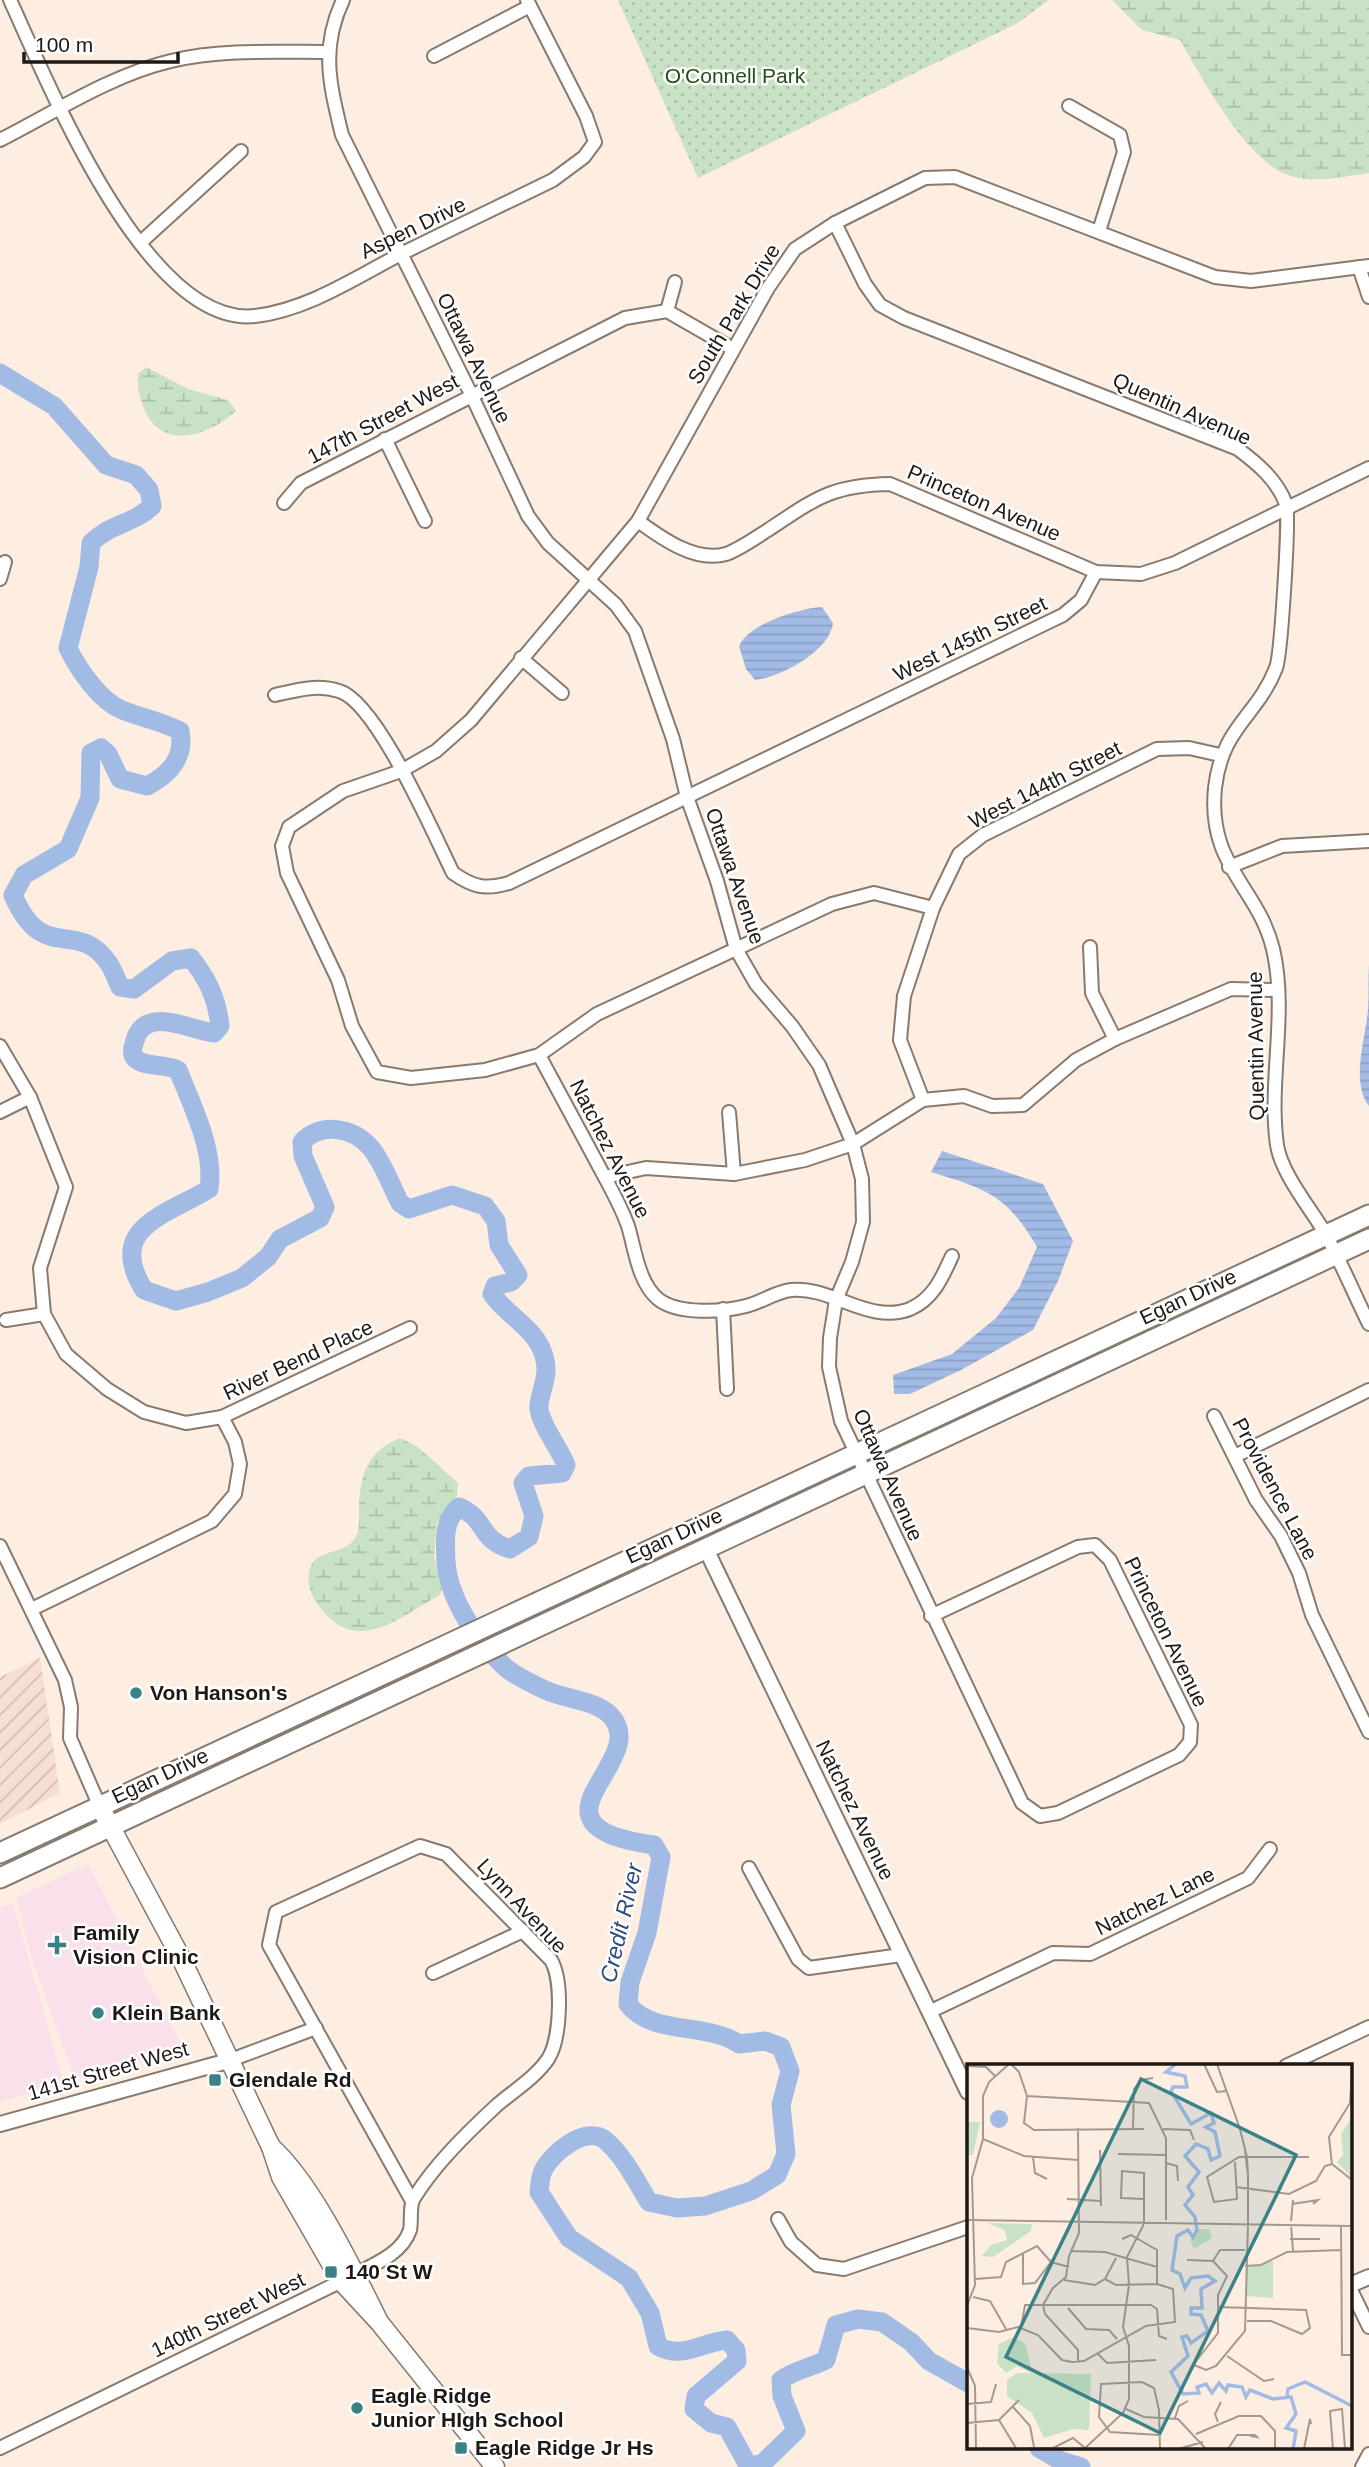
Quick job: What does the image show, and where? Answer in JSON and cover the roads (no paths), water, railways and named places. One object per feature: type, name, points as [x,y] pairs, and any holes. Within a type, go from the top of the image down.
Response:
[{"type":"highway","name":"Egan Drive","points":[[0,1853],[1369,1216]]},
{"type":"highway","name":"Egan Drive","points":[[0,1878],[705,1546],[1369,1239]]},
{"type":"main road","points":[[100,1807],[184,1965],[271,2147],[297,2175],[348,2277],[379,2322],[495,2467]]},
{"type":"street","points":[[10,0],[84,160],[119,216],[141,242],[241,151]]},
{"type":"street","name":"Ottawa Avenue","points":[[343,0],[327,52],[332,93],[342,135],[471,394],[528,516],[548,543],[616,605],[635,631],[673,739],[687,797],[717,880],[736,948],[756,984],[819,1065],[853,1144],[862,1179],[863,1222],[852,1262],[836,1300],[830,1367],[841,1422],[853,1454],[1023,1803],[1040,1816]]},
{"type":"street","points":[[433,56],[528,3]]},
{"type":"street","name":"Aspen Drive","points":[[141,242],[175,283],[202,303],[231,314],[252,317],[306,303],[553,180],[584,157],[595,142],[586,116],[528,3]]},
{"type":"street","points":[[0,139],[136,71],[173,60],[243,54],[327,52]]},
{"type":"street","points":[[1069,106],[1120,135],[1124,152],[1100,231]]},
{"type":"street","name":"South Park Drive","points":[[539,1055],[485,1070],[411,1078],[377,1072],[352,1026],[338,980],[287,873],[282,846],[289,827],[343,791],[401,771],[436,751],[471,720],[638,521],[733,349],[795,248],[835,223],[925,178],[955,177],[1215,277],[1251,281],[1364,266]]},
{"type":"street","name":"Quentin Avenue","points":[[835,223],[865,284],[880,305],[904,318],[1238,450],[1265,470],[1287,506],[1287,547],[1277,665],[1263,693],[1239,722],[1220,755],[1215,790],[1215,831],[1229,867],[1272,948],[1277,990],[1277,1149],[1326,1236],[1369,1324]]},
{"type":"street","points":[[1364,266],[1369,297]]},
{"type":"street","points":[[675,282],[667,311],[733,349]]},
{"type":"street","name":"147th Street West","points":[[284,503],[301,483],[471,394],[625,318],[667,311]]},
{"type":"street","points":[[385,439],[425,521]]},
{"type":"street","points":[[1096,572],[1141,574],[1175,562],[1369,468]]},
{"type":"street","name":"Princeton Avenue","points":[[638,521],[667,541],[687,549],[724,554],[819,497],[854,484],[890,484],[1096,572]]},
{"type":"street","points":[[0,579],[5,562]]},
{"type":"street","name":"West 145th Street","points":[[401,771],[453,873],[472,886],[490,889],[509,883],[1063,615],[1081,600],[1096,572]]},
{"type":"street","points":[[521,658],[562,693]]},
{"type":"street","points":[[275,695],[311,687],[342,691],[369,713],[401,771]]},
{"type":"street","name":"West 144th Street","points":[[933,908],[959,854],[983,835],[1157,749],[1189,748],[1220,755]]},
{"type":"street","points":[[1229,867],[1282,846],[1369,841]]},
{"type":"street","points":[[539,1055],[597,1014],[832,904],[874,893],[933,908],[904,996],[900,1040],[923,1100]]},
{"type":"street","points":[[1090,947],[1092,993],[1115,1039]]},
{"type":"street","points":[[605,1177],[646,1168],[734,1174],[805,1160],[853,1144],[923,1100],[964,1096],[992,1106],[1023,1105],[1076,1060],[1115,1039],[1231,989],[1277,990]]},
{"type":"street","points":[[0,1046],[30,1097],[66,1187],[40,1268],[44,1314],[66,1354],[107,1389],[144,1412],[186,1423],[222,1417]]},
{"type":"street","name":"Natchez Avenue","points":[[539,1055],[627,1223],[642,1277],[658,1299],[683,1309],[723,1309]]},
{"type":"street","points":[[0,1112],[30,1097]]},
{"type":"street","points":[[729,1112],[734,1174]]},
{"type":"street","points":[[727,1388],[723,1309],[746,1306],[790,1290],[820,1292],[836,1300],[883,1312],[910,1308],[932,1294],[951,1256]]},
{"type":"street","points":[[6,1320],[44,1314]]},
{"type":"street","name":"River Bend Place","points":[[32,1609],[212,1521],[235,1494],[240,1464],[235,1443],[222,1417],[410,1328]]},
{"type":"street","points":[[1235,1456],[1369,1390]]},
{"type":"street","name":"Providence Lane","points":[[1214,1416],[1299,1573],[1312,1615],[1369,1732]]},
{"type":"street","name":"Princeton Avenue","points":[[931,1616],[1078,1548],[1095,1545],[1110,1560],[1191,1726],[1190,1742],[1179,1755],[1058,1813],[1040,1816]]},
{"type":"street","points":[[0,1546],[65,1680],[71,1707],[70,1738],[100,1807]]},
{"type":"street","name":"Natchez Avenue","points":[[705,1546],[967,2090]]},
{"type":"street","name":"Lynn Avenue","points":[[316,2028],[269,1945],[276,1912],[420,1846],[446,1854],[551,1960],[559,1981],[554,2040],[548,2059],[463,2138],[412,2201]]},
{"type":"street","name":"Natchez Lane","points":[[929,2012],[1053,1953],[1090,1954],[1248,1878],[1270,1849]]},
{"type":"street","points":[[749,1868],[798,1959],[809,1968],[901,1955]]},
{"type":"street","points":[[433,1973],[523,1931]]},
{"type":"street","points":[[1290,2064],[1369,2027]]},
{"type":"street","points":[[228,2061],[316,2028],[412,2201]]},
{"type":"street","name":"141st Street West","points":[[0,2124],[228,2061]]},
{"type":"street","name":"140th Street West","points":[[0,2448],[398,2250],[407,2238],[412,2220],[412,2201]]},
{"type":"street","points":[[778,2219],[791,2242],[817,2264],[845,2269],[967,2227]]},
{"type":"street","points":[[1352,2286],[1369,2277]]},
{"type":"street","points":[[1352,2291],[1369,2328]]},
{"type":"street","points":[[1362,2467],[1369,2454]]},
{"type":"water","points":[[822,607],[833,623],[830,633],[814,653],[778,674],[755,680],[746,669],[739,646],[744,638],[763,624],[801,610]]},
{"type":"water","points":[[1369,965],[1369,1106],[1363,1096],[1360,1072],[1368,1009]]},
{"type":"water","points":[[942,1151],[1043,1184],[1073,1241],[1058,1281],[1033,1330],[961,1370],[910,1394],[894,1394],[893,1375],[952,1354],[996,1318],[1019,1288],[1037,1247],[1016,1216],[993,1196],[981,1189],[931,1172]]},
{"type":"waterway","name":"Credit River","points":[[0,373],[54,406],[106,465],[136,475],[149,490],[152,506],[137,517],[106,531],[91,543],[89,567],[68,648],[90,684],[114,706],[180,731],[178,757],[163,776],[147,786],[120,779],[108,754],[101,748],[91,753],[90,798],[68,849],[24,875],[13,895],[24,916],[36,929],[47,935],[83,942],[95,949],[109,964],[120,987],[134,989],[172,961],[191,958],[214,998],[220,1026],[214,1033],[180,1024],[156,1022],[139,1032],[132,1052],[140,1062],[178,1070],[206,1144],[210,1174],[209,1189],[160,1216],[136,1237],[132,1251],[134,1269],[144,1290],[176,1301],[208,1292],[242,1278],[268,1257],[280,1239],[320,1218],[325,1207],[303,1156],[302,1142],[327,1130],[346,1132],[364,1141],[383,1167],[400,1203],[409,1209],[452,1195],[485,1206],[496,1221],[499,1245],[518,1275],[511,1282],[495,1286],[492,1294],[540,1346],[546,1369],[539,1411],[566,1465],[562,1473],[529,1476],[523,1483],[534,1516],[529,1537],[510,1549],[492,1540],[474,1517],[459,1507],[450,1519],[445,1539],[452,1590],[474,1632],[508,1670],[545,1690],[604,1710],[610,1715],[619,1733],[616,1752],[595,1790],[589,1807],[593,1823],[613,1836],[654,1845],[661,1857],[647,1933],[630,1982],[628,2004],[638,2014],[665,2025],[712,2033],[739,2044],[765,2041],[781,2047],[790,2071],[781,2105],[786,2154],[777,2175],[751,2191],[705,2206],[677,2208],[649,2202],[612,2146],[597,2136],[588,2136],[570,2143],[553,2156],[542,2173],[539,2192],[569,2238],[629,2278],[650,2313],[658,2346],[667,2350],[684,2351],[727,2340],[736,2350],[737,2361],[696,2396],[694,2409],[711,2423],[727,2427],[749,2467]]},
{"type":"waterway","name":"Credit River","points":[[749,2467],[763,2463],[796,2431],[782,2396],[781,2380],[826,2360],[836,2325],[858,2319],[882,2322],[911,2342],[929,2361],[967,2382]]},
{"type":"waterway","name":"Credit River","points":[[1042,2450],[1059,2460],[1081,2467]]},
{"type":"place","name":"Von Hanson's","points":[[136,1693]]},
{"type":"place","name":"Family Vision Clinic","points":[[57,1945]]},
{"type":"place","name":"Klein Bank","points":[[98,2013]]},
{"type":"place","name":"Glendale Rd","points":[[215,2080]]},
{"type":"place","name":"140 St W","points":[[331,2272]]},
{"type":"place","name":"Eagle Ridge Junior HIgh School","points":[[357,2408]]},
{"type":"place","name":"Eagle Ridge Jr Hs","points":[[461,2448]]},
{"type":"park label","name":"O'Connell Park","points":[[735,76]]}]
